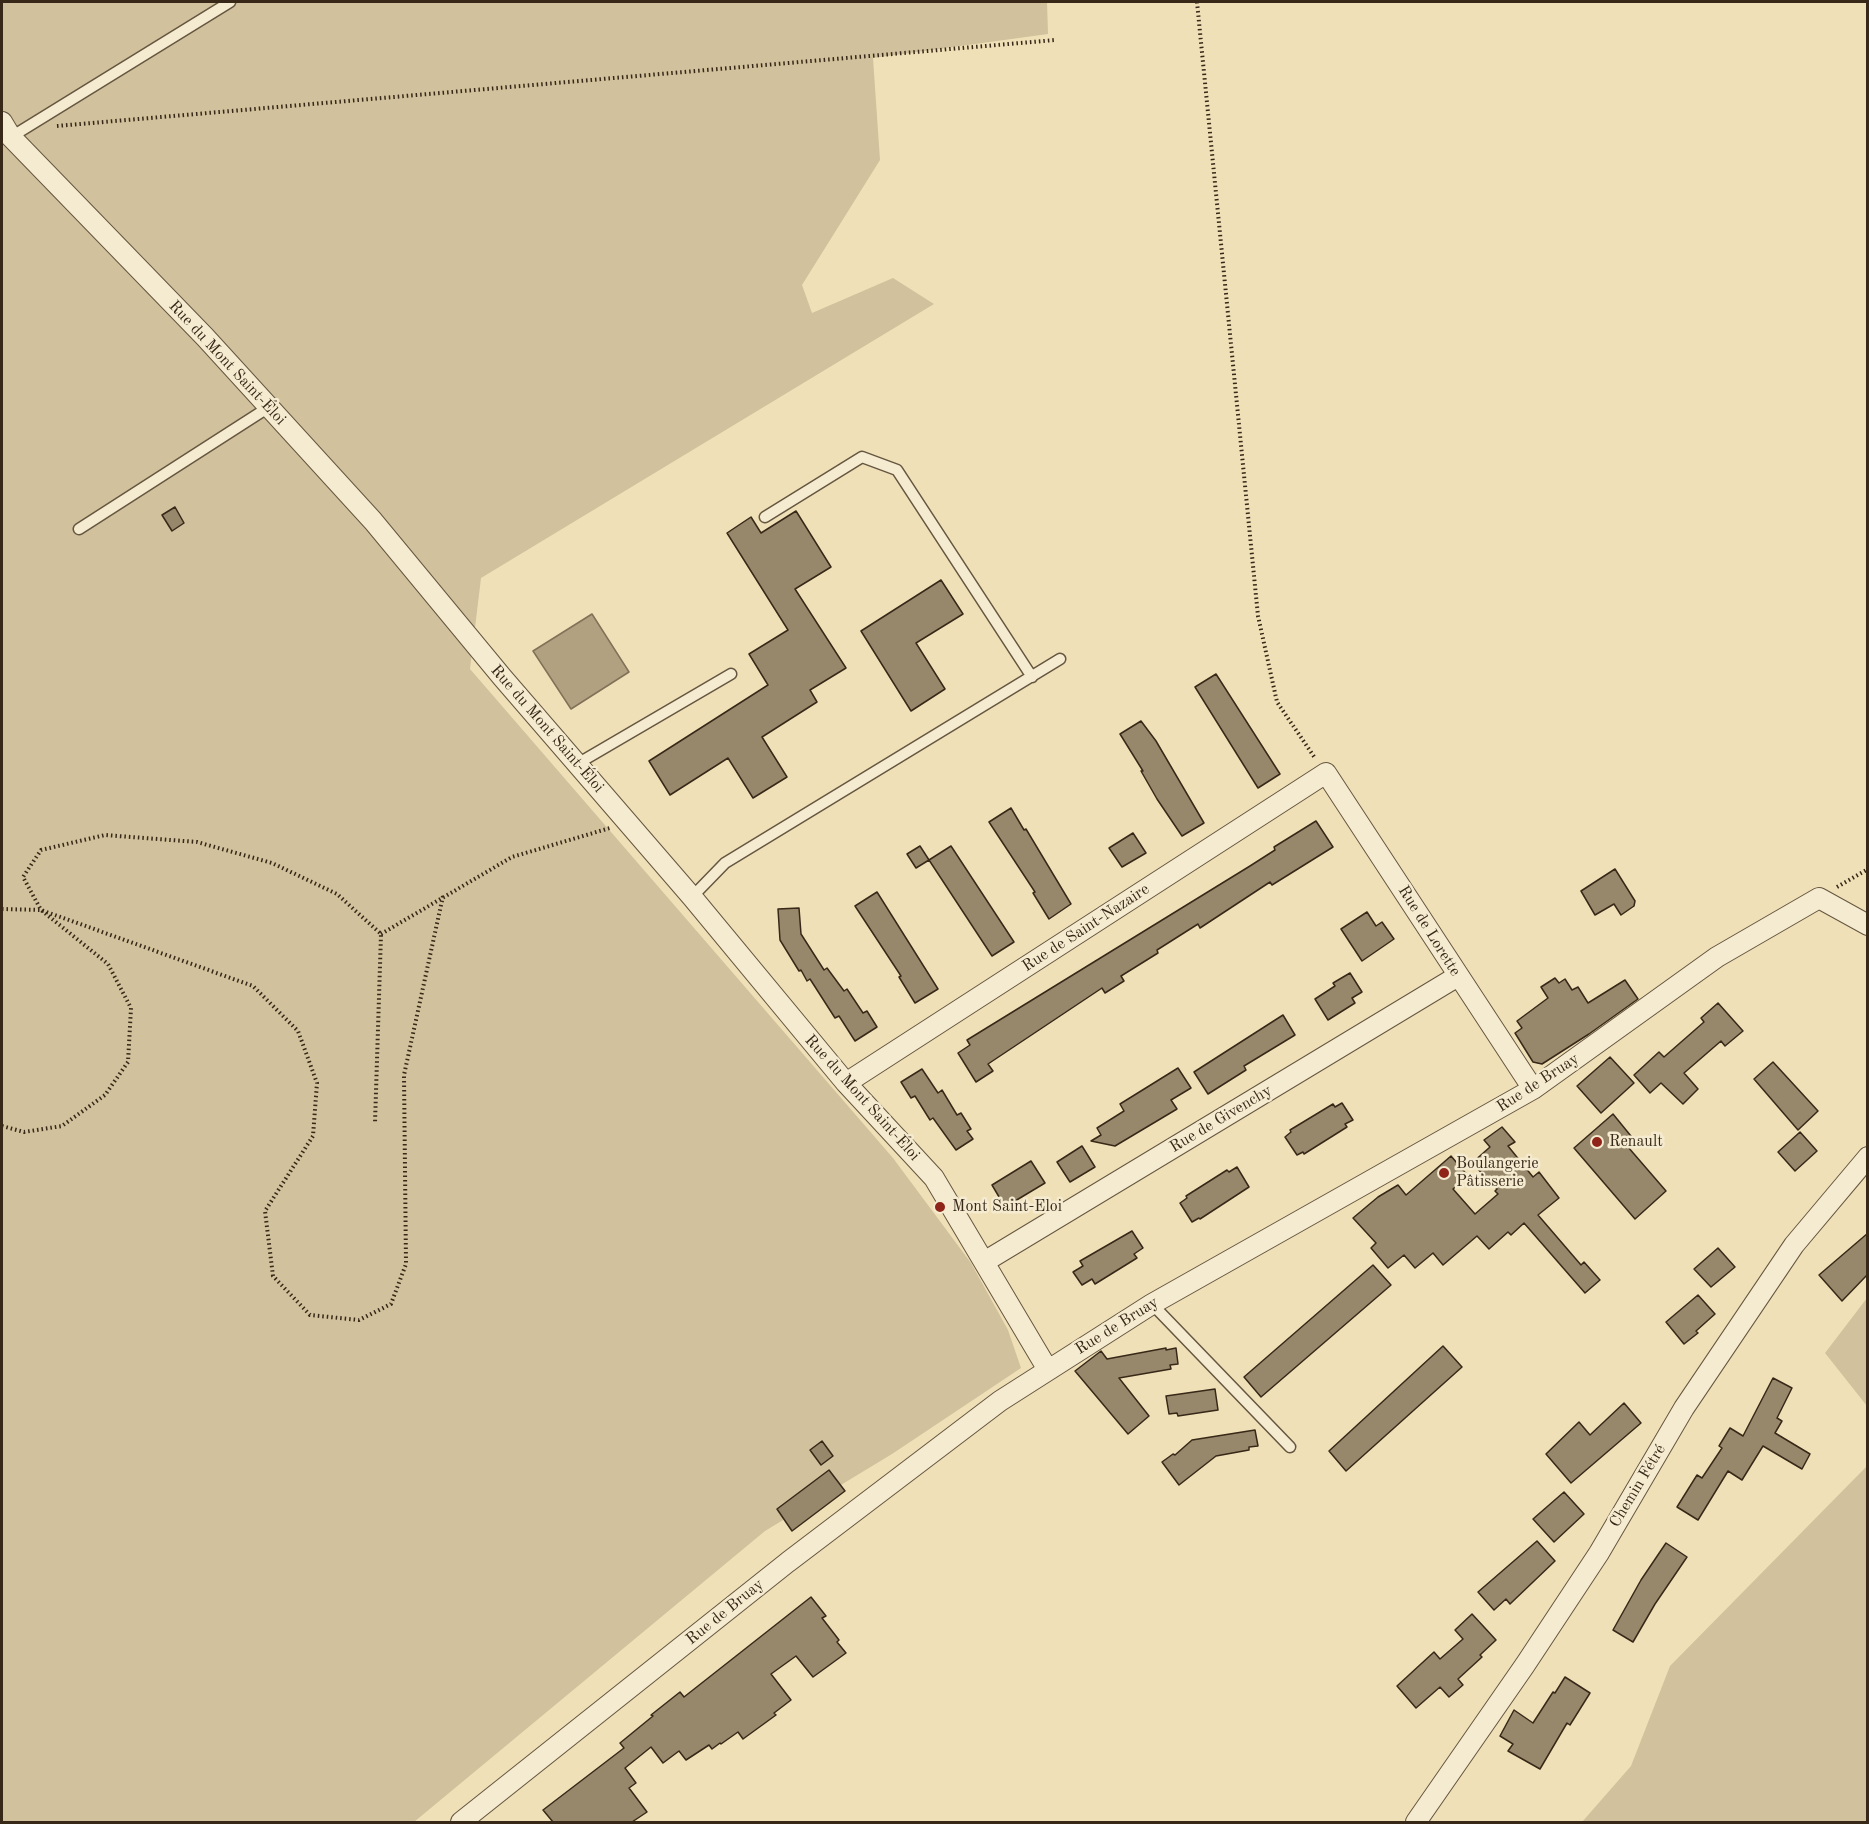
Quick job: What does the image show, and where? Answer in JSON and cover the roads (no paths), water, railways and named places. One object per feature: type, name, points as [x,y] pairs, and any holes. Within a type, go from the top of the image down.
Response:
[{"type":"street","name":"Rue du Mont Saint-Éloi","points":[[12,129],[373,522],[502,677],[692,897],[846,1083],[933,1178],[1048,1370]]},
{"type":"street","name":"Rue de Lorette","points":[[1326,773],[1533,1089]]},
{"type":"street","name":"Rue de Saint-Nazaire","points":[[846,1083],[1326,773]]},
{"type":"street","name":"Rue de Bruay","points":[[461,1822],[788,1562],[1000,1401],[1048,1370],[1152,1304],[1533,1089],[1717,957],[1819,898],[1868,925]]},
{"type":"street","name":"Rue de Givenchy","points":[[984,1262],[1458,976]]},
{"type":"street","name":"Chemin Fétré","points":[[1416,1822],[1525,1665],[1599,1552],[1684,1408],[1794,1245],[1868,1156]]},
{"type":"lane","points":[[12,129],[230,2]]},
{"type":"lane","points":[[79,529],[269,407]]},
{"type":"lane","points":[[765,517],[862,458],[897,470],[1032,677]]},
{"type":"lane","points":[[692,897],[725,863],[1060,659]]},
{"type":"lane","points":[[577,764],[731,674]]},
{"type":"lane","points":[[1152,1304],[1290,1447]]},
{"type":"place","name":"Renault","points":[[1597,1142]]},
{"type":"place","name":"Boulangerie Pâtisserie","points":[[1444,1173]]},
{"type":"place","name":"Mont Saint-Eloi","points":[[940,1207]]}]
